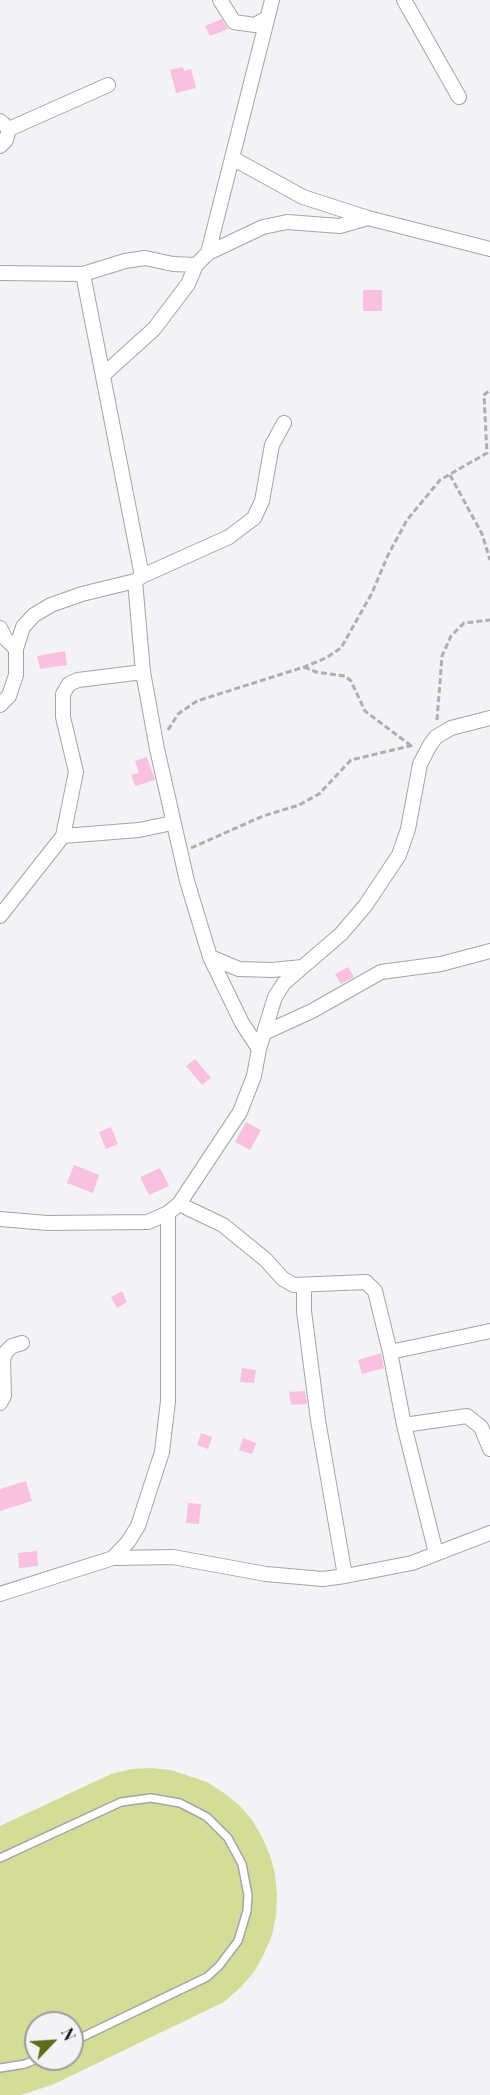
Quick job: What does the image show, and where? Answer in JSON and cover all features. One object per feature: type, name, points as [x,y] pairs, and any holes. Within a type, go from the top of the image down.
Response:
[{"type":"street","points":[[220,0],[234,22],[255,25],[267,18]]},
{"type":"street","points":[[208,253],[272,0]]},
{"type":"street","points":[[404,0],[459,97]]},
{"type":"street","points":[[0,146],[6,140],[4,125],[108,85]]},
{"type":"street","points":[[232,158],[303,197],[368,218],[490,249]]},
{"type":"street","points":[[103,375],[154,329],[188,284],[196,265],[208,253],[263,227],[286,222],[340,226],[368,218]]},
{"type":"street","points":[[0,273],[83,274],[125,261],[145,258],[172,264],[196,265]]},
{"type":"street","points":[[83,274],[139,578],[143,672],[172,823],[210,957],[242,1023],[259,1048]]},
{"type":"street","points":[[0,705],[9,696],[16,675],[16,649],[23,627],[33,615],[51,605],[82,594],[139,578],[229,537],[254,518],[262,501],[272,445],[284,423]]},
{"type":"street","points":[[0,628],[5,638],[16,649]]},
{"type":"street","points":[[0,916],[63,836],[76,772],[63,717],[63,694],[69,684],[78,680],[143,672]]},
{"type":"street","points":[[0,1219],[47,1223],[148,1222],[173,1209],[240,1112],[254,1076],[259,1048],[275,997],[284,983],[341,934],[365,906],[399,855],[408,829],[420,764],[433,741],[451,728],[490,718]]},
{"type":"street","points":[[63,836],[139,830],[172,823]]},
{"type":"street","points":[[264,1033],[312,1011],[381,972],[441,964],[490,951]]},
{"type":"street","points":[[210,957],[239,969],[272,970],[302,967]]},
{"type":"street","points":[[173,1209],[223,1224],[266,1260],[283,1279],[294,1285],[366,1282],[375,1291],[404,1425],[436,1553]]},
{"type":"street","points":[[113,1558],[128,1542],[138,1526],[162,1452],[168,1391],[173,1209]]},
{"type":"street","points":[[304,1285],[304,1311],[318,1420],[345,1576]]},
{"type":"street","points":[[390,1352],[490,1331]]},
{"type":"street","points":[[0,1403],[4,1396],[3,1359],[12,1346],[22,1343]]},
{"type":"street","points":[[404,1425],[467,1416],[481,1427],[490,1449]]},
{"type":"street","points":[[0,1594],[113,1558],[173,1557],[266,1574],[323,1579],[412,1563],[490,1533]]},
{"type":"lane","points":[[0,1858],[121,1802],[151,1798],[180,1803],[207,1817],[228,1838],[242,1864],[248,1895],[245,1919],[238,1941],[219,1966],[207,1977],[84,2036]]},
{"type":"lane","points":[[0,2068],[24,2064]]},
{"type":"path","points":[[157,749],[178,714],[197,701],[304,667],[326,658],[341,648],[372,593],[388,555],[407,520],[440,480],[487,453],[484,395],[490,390]]},
{"type":"path","points":[[449,474],[482,534],[490,560]]},
{"type":"path","points":[[181,852],[263,816],[309,800],[319,794],[351,760],[433,741],[442,656],[451,636],[464,623],[490,620]]},
{"type":"path","points":[[304,667],[316,672],[345,676],[351,681],[365,711],[411,745]]},
{"type":"green space","points":[[132,1769],[171,1770],[207,1782],[239,1805],[252,1820],[262,1837],[275,1874],[277,1895],[272,1935],[254,1972],[224,2002],[84,2070],[84,2011],[24,2011],[24,2071],[81,2071],[52,2085],[21,2095],[0,2095],[0,1826],[111,1774]]},
{"type":"building","points":[[222,19],[228,29],[210,36],[205,26]]},
{"type":"building","points":[[183,67],[184,71],[191,69],[196,88],[176,93],[170,70]]},
{"type":"building","points":[[363,290],[382,290],[382,311],[363,311]]},
{"type":"building","points":[[65,651],[67,665],[40,669],[37,656]]},
{"type":"building","points":[[147,757],[155,780],[135,786],[131,775],[139,773],[135,761]]},
{"type":"building","points":[[348,967],[354,977],[341,984],[335,974]]},
{"type":"building","points":[[195,1059],[211,1078],[202,1085],[186,1066]]},
{"type":"building","points":[[246,1122],[261,1130],[250,1150],[235,1142]]},
{"type":"building","points":[[111,1127],[118,1144],[106,1149],[99,1132]]},
{"type":"building","points":[[74,1165],[99,1175],[93,1193],[67,1183]]},
{"type":"building","points":[[160,1168],[169,1186],[149,1195],[140,1177]]},
{"type":"building","points":[[122,1291],[127,1302],[117,1308],[111,1297]]},
{"type":"building","points":[[381,1353],[384,1368],[362,1374],[358,1360]]},
{"type":"building","points":[[242,1368],[256,1370],[254,1383],[240,1382]]},
{"type":"building","points":[[305,1391],[307,1404],[291,1405],[289,1392]]},
{"type":"building","points":[[201,1433],[212,1437],[208,1449],[197,1445]]},
{"type":"building","points":[[243,1438],[256,1443],[252,1454],[239,1450]]},
{"type":"building","points":[[26,1481],[32,1501],[0,1511],[0,1489]]},
{"type":"building","points":[[188,1503],[201,1504],[199,1524],[186,1523]]},
{"type":"building","points":[[37,1551],[38,1566],[19,1568],[18,1553]]}]
